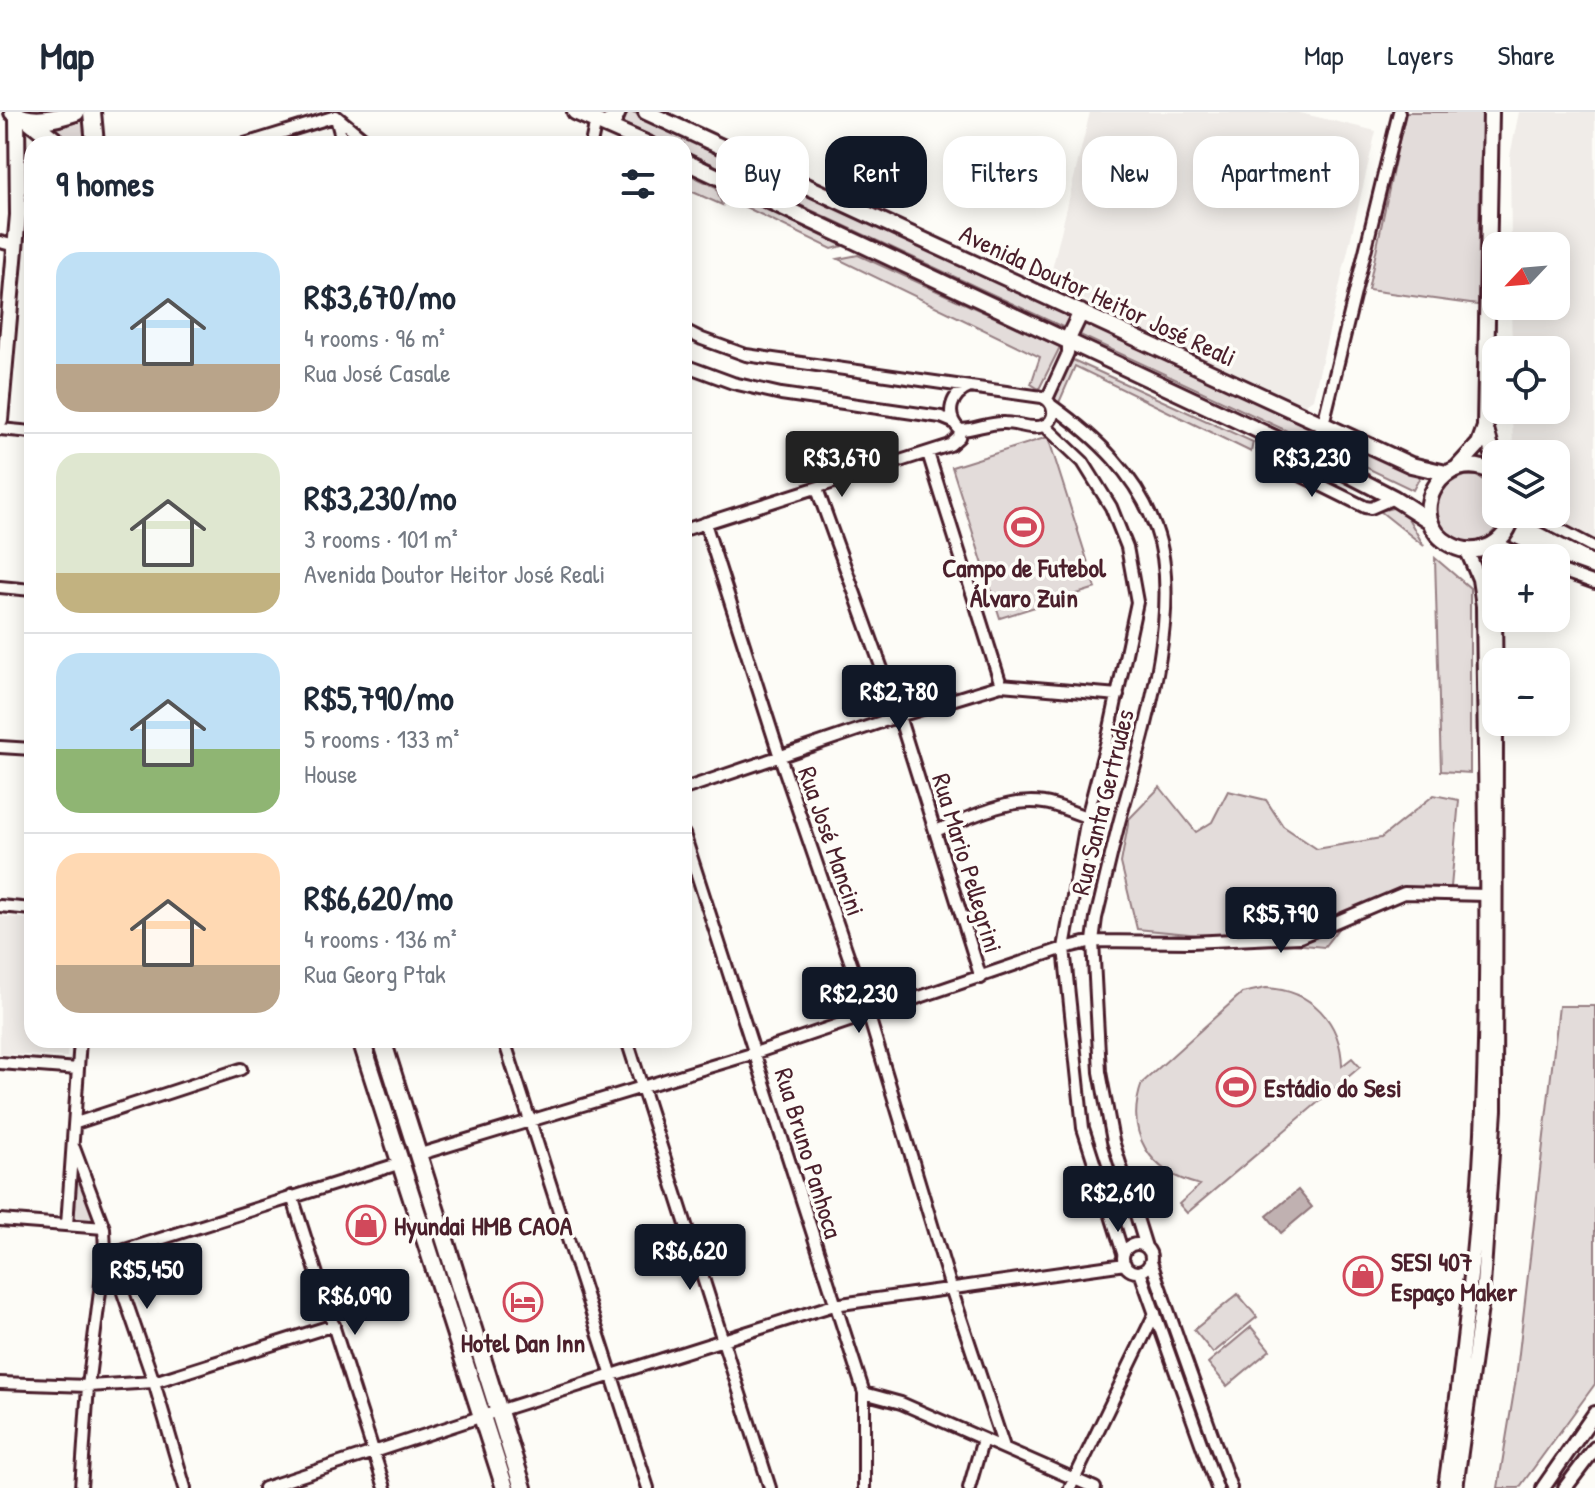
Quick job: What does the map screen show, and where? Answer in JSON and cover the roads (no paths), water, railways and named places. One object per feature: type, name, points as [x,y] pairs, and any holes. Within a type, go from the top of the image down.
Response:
[{"type":"main road","points":[[14,115],[59,118],[76,112]]},
{"type":"main road","points":[[92,112],[94,136]]},
{"type":"main road","points":[[575,112],[598,119],[632,136]]},
{"type":"main road","points":[[598,119],[615,119],[618,112]]},
{"type":"main road","name":"Avenida Doutor Heitor José Reali","points":[[646,112],[1411,465],[1452,470],[1482,467]]},
{"type":"main road","points":[[1489,440],[1485,426],[1491,112]]},
{"type":"main road","points":[[14,115],[47,136]]},
{"type":"main road","points":[[14,115],[24,204]]},
{"type":"main road","name":"Avenida Doutor Heitor José Reali","points":[[692,165],[1315,457],[1394,498],[1430,521],[1444,541],[1467,551]]},
{"type":"main road","points":[[0,420],[7,244],[24,215]]},
{"type":"main road","points":[[1068,339],[1081,312]]},
{"type":"main road","points":[[1119,364],[1131,337]]},
{"type":"main road","points":[[1430,521],[1428,508],[1437,482],[1479,444],[1485,426]]},
{"type":"main road","points":[[1494,544],[1508,528]]},
{"type":"main road","points":[[1467,551],[1482,547]]},
{"type":"main road","points":[[364,1048],[505,1488]]},
{"type":"main road","points":[[384,1048],[523,1488]]},
{"type":"street","points":[[1315,457],[1399,112]]},
{"type":"street","points":[[269,136],[336,114]]},
{"type":"street","points":[[336,114],[341,136]]},
{"type":"street","points":[[336,114],[361,136]]},
{"type":"street","points":[[692,334],[746,355],[970,387],[1049,402]]},
{"type":"street","points":[[1049,402],[1068,353],[1068,339]]},
{"type":"street","points":[[692,368],[733,383],[781,394],[941,417],[957,426],[1005,423],[1044,425],[1052,419],[1054,411],[1049,402]]},
{"type":"street","points":[[692,527],[955,443],[957,426],[952,400],[959,391],[970,387]]},
{"type":"street","name":"Rua Santa Gertrudes","points":[[1049,402],[1092,436],[1127,473],[1157,532],[1164,560],[1166,588],[1161,651],[1093,941],[1100,1072],[1113,1141],[1146,1247]]},
{"type":"street","name":"Rua Santa Gertrudes","points":[[1044,425],[1083,462],[1111,507],[1127,547],[1137,602],[1118,695],[1087,817],[1064,948],[1083,1128],[1124,1259]]},
{"type":"street","points":[[0,429],[24,431]]},
{"type":"street","points":[[1261,433],[1265,455],[1270,460],[1365,507],[1371,508],[1394,498]]},
{"type":"street","points":[[928,453],[1001,685]]},
{"type":"street","name":"Rua Mario Pellegrini","points":[[817,489],[899,716],[981,978]]},
{"type":"street","name":"Rua José Mancini","points":[[705,523],[780,757],[868,1013],[952,1291],[1004,1447]]},
{"type":"street","points":[[1557,528],[1595,548]]},
{"type":"street","points":[[1445,1488],[1478,1203],[1484,1058],[1483,606],[1479,579],[1467,551]]},
{"type":"street","points":[[1570,574],[1595,583]]},
{"type":"street","points":[[0,587],[24,589]]},
{"type":"street","points":[[692,786],[1001,685],[1118,695]]},
{"type":"street","points":[[1456,1488],[1473,1381],[1491,1189],[1496,1078],[1496,736]]},
{"type":"street","points":[[0,747],[24,748]]},
{"type":"street","points":[[935,831],[1014,803],[1044,803],[1087,817]]},
{"type":"street","name":"Rua Bruno Panhoca","points":[[692,859],[864,1393],[864,1488]]},
{"type":"street","points":[[417,1155],[755,1053],[1064,948],[1093,941],[1190,942],[1300,937],[1404,893],[1486,895]]},
{"type":"street","points":[[0,906],[24,908]]},
{"type":"street","points":[[67,1225],[79,1048]]},
{"type":"street","points":[[506,1048],[648,1488]]},
{"type":"street","points":[[630,1048],[770,1488]]},
{"type":"street","points":[[0,1063],[78,1069]]},
{"type":"street","points":[[76,1123],[241,1069]]},
{"type":"street","points":[[74,1148],[104,1228],[105,1252],[88,1386],[81,1488]]},
{"type":"street","points":[[105,1252],[119,1252],[401,1163]]},
{"type":"street","points":[[292,1196],[385,1488]]},
{"type":"street","points":[[0,1220],[104,1228]]},
{"type":"street","points":[[1124,1259],[1129,1246],[1137,1244],[1146,1247],[1151,1254],[1151,1262],[1231,1488]]},
{"type":"street","points":[[105,1252],[111,1258],[154,1382],[185,1488]]},
{"type":"street","points":[[1124,1259],[1134,1272],[1146,1269],[1151,1262]]},
{"type":"street","points":[[264,1488],[834,1305],[952,1291],[1124,1259]]},
{"type":"street","points":[[1140,1272],[1217,1488]]},
{"type":"street","points":[[1072,1483],[1155,1313]]},
{"type":"street","points":[[0,1383],[88,1386],[154,1382],[334,1325]]},
{"type":"street","points":[[864,1393],[901,1403],[1004,1447],[1072,1483],[1095,1488]]},
{"type":"street","points":[[1543,1488],[1595,1413]]},
{"type":"street","points":[[969,1488],[983,1439]]},
{"type":"street","points":[[1565,1488],[1595,1448]]},
{"type":"place","name":"Campo de Futebol Álvaro Zuin","points":[[1024,527]]},
{"type":"place","name":"Estádio do Sesi","points":[[1236,1087]]},
{"type":"place","name":"Hyundai HMB CAOA","points":[[366,1225]]},
{"type":"place","name":"SESI 407 Espaço Maker","points":[[1363,1276]]},
{"type":"place","name":"Hotel Dan Inn","points":[[523,1302]]}]
